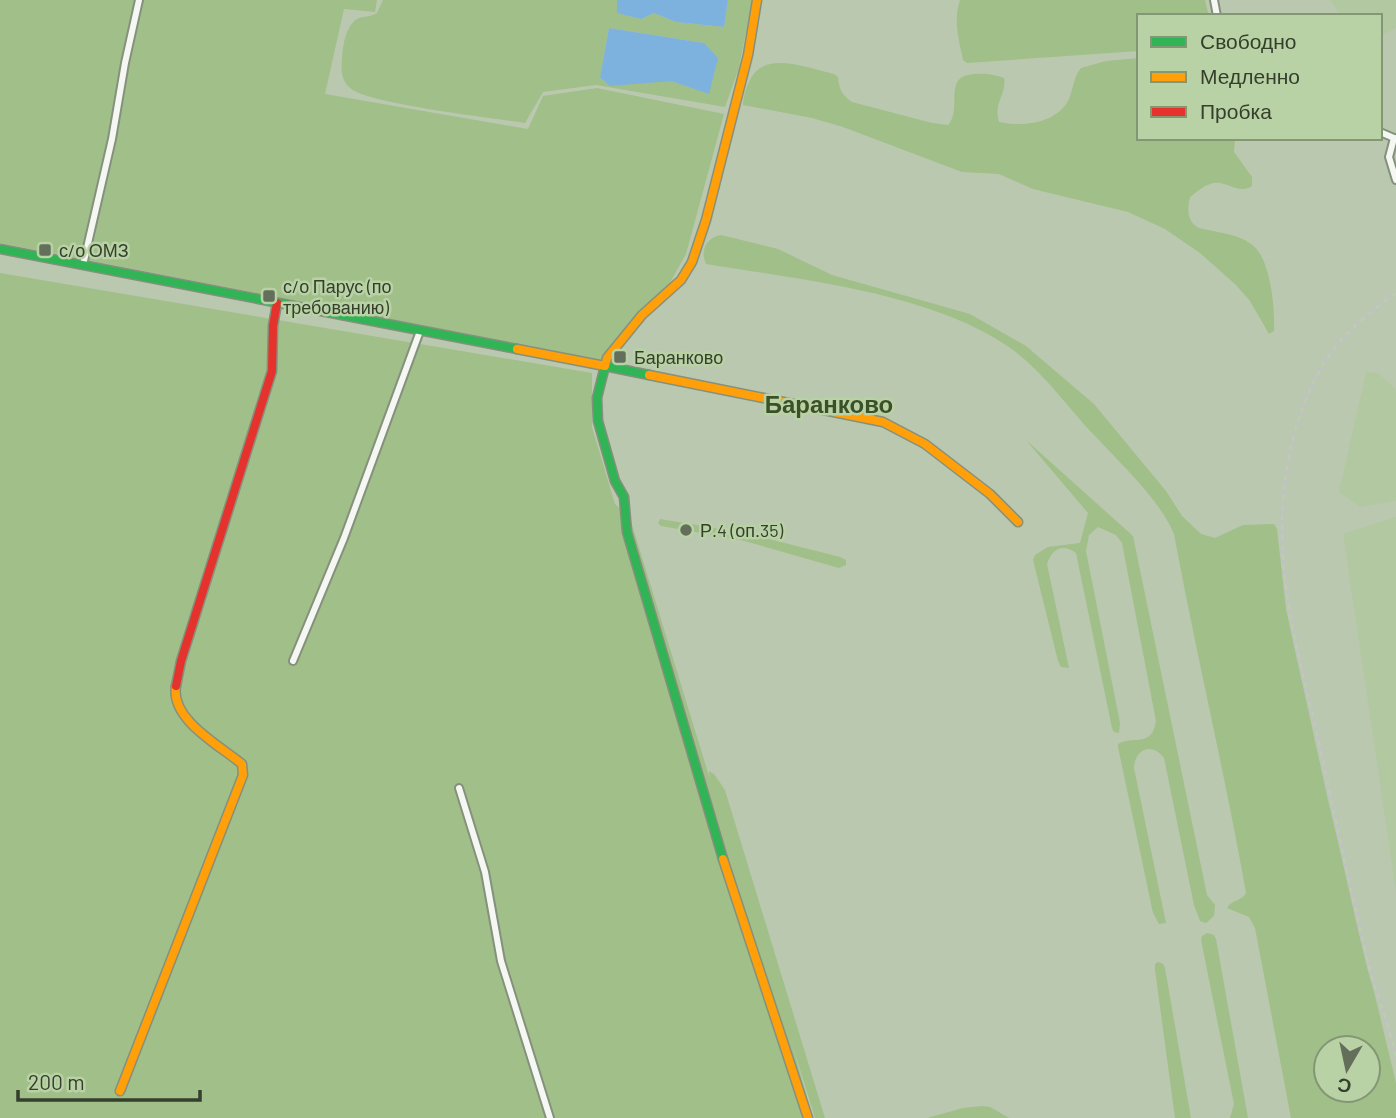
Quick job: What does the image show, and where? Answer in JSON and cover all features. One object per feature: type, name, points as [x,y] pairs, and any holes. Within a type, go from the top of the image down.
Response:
[{"type":"street","points":[[83,265],[113,139],[125,63],[139,0]]},
{"type":"street","points":[[757,0],[748,55],[706,219],[692,262],[681,280],[642,315],[607,359],[597,398],[598,421],[615,481],[624,497],[628,532],[709,815],[808,1118]]},
{"type":"street","points":[[1395,138],[1389,157],[1396,180]]},
{"type":"street","points":[[0,248],[883,422],[925,444],[990,494],[1018,522]]},
{"type":"street","points":[[120,1091],[243,775],[242,764],[182,716],[175,694],[181,661],[272,371],[272,326],[277,303]]},
{"type":"street","points":[[293,661],[344,538],[419,331]]},
{"type":"street","points":[[459,788],[485,872],[501,961],[550,1118]]},
{"type":"shaded area","points":[[0,0],[377,0],[375,12],[344,9],[325,94],[528,129],[543,96],[597,88],[724,114],[686,254],[668,286],[600,360],[0,243]]},
{"type":"shaded area","points":[[383,0],[617,0],[618,13],[641,19],[654,13],[676,22],[724,27],[728,0],[752,0],[739,68],[725,107],[596,85],[543,92],[525,123],[405,105],[361,94],[350,88],[342,71],[347,32],[357,19],[377,13]],"holes":[[[609,28],[704,43],[709,93],[671,81],[600,77]]]},
{"type":"shaded area","points":[[960,0],[1205,0],[1208,14],[1137,14],[1137,51],[967,63],[963,60],[957,15]]},
{"type":"shaded area","points":[[1330,0],[1396,0],[1396,28],[1382,36],[1382,14],[1340,14]]},
{"type":"shaded area","points":[[1137,58],[1137,140],[1235,140],[1234,152],[1252,177],[1252,186],[1242,189],[1219,183],[1207,185],[1190,197],[1189,215],[1199,228],[1240,238],[1258,251],[1267,272],[1274,310],[1274,331],[1269,334],[1250,301],[1200,253],[1165,229],[1128,212],[1033,189],[999,174],[962,172],[812,118],[743,105],[748,84],[758,70],[767,65],[789,64],[834,74],[838,77],[842,91],[852,102],[948,125],[954,110],[959,80],[966,76],[984,74],[1004,78],[998,109],[999,122],[1028,124],[1048,119],[1063,107],[1081,68],[1106,61]]},
{"type":"shaded area","points":[[721,235],[778,249],[832,275],[970,314],[1026,346],[1094,404],[1166,491],[1182,516],[1201,534],[1215,538],[1243,525],[1274,524],[1277,529],[1286,609],[1328,800],[1396,1083],[1396,1118],[1291,1118],[1255,928],[1249,917],[1227,908],[1246,893],[1238,848],[1174,534],[1149,495],[1042,376],[1006,345],[939,312],[901,300],[821,282],[706,264],[704,249],[711,239]]},
{"type":"shaded area","points":[[0,273],[592,373],[592,427],[615,504],[630,518],[709,776],[709,771],[725,790],[825,1118],[815,1118],[790,1037],[813,1118],[0,1118]]},
{"type":"shaded area","points":[[1366,372],[1378,373],[1396,389],[1396,501],[1360,507],[1339,492]]},
{"type":"shaded area","points":[[1026,440],[1133,536],[1207,895],[1215,905],[1214,916],[1206,923],[1200,921],[1194,905],[1164,758],[1149,749],[1137,756],[1134,768],[1166,923],[1159,924],[1153,913],[1118,747],[1118,744],[1151,735],[1156,721],[1122,543],[1116,535],[1098,527],[1089,535],[1086,551],[1120,723],[1119,733],[1112,728],[1076,553],[1066,548],[1058,549],[1047,564],[1069,668],[1061,667],[1058,661],[1033,560],[1035,555],[1048,547],[1080,543],[1088,513]]},
{"type":"shaded area","points":[[1396,517],[1396,892],[1343,534]]},
{"type":"shaded area","points":[[660,519],[745,533],[840,557],[846,560],[846,565],[839,568],[741,540],[661,526],[658,523]]},
{"type":"shaded area","points":[[1207,933],[1214,935],[1216,939],[1248,1118],[1230,1118],[1234,1104],[1201,940]]},
{"type":"shaded area","points":[[1158,962],[1165,968],[1191,1118],[1175,1118],[1155,970],[1155,964]]},
{"type":"shaded area","points":[[990,1107],[1009,1118],[927,1118],[963,1108]]},
{"type":"water","points":[[617,0],[728,0],[724,27],[676,22],[654,13],[641,19],[617,13]]},
{"type":"water","points":[[609,28],[704,43],[718,58],[709,94],[671,81],[610,86],[600,77]]},
{"type":"railway","points":[[1396,293],[1369,313],[1344,337],[1315,379],[1294,433],[1282,521],[1285,578],[1295,637],[1362,937],[1396,1058]]},
{"type":"traffic: fast","points":[[0,249],[517,349]]},
{"type":"traffic: fast","points":[[649,375],[605,366],[597,398],[598,421],[615,481],[624,497],[627,532],[723,859]]},
{"type":"traffic: slow","points":[[517,349],[605,366],[607,358],[642,315],[681,280],[692,262],[706,220],[748,55],[757,0]]},
{"type":"traffic: slow","points":[[649,375],[883,422],[925,444],[990,494],[1018,522]]},
{"type":"traffic: slow","points":[[120,1091],[243,775],[242,764],[209,740],[188,720],[176,698],[176,686]]},
{"type":"traffic: slow","points":[[723,859],[808,1118]]},
{"type":"traffic: jam","points":[[176,686],[181,661],[272,371],[273,326],[277,303]]},
{"type":"place","name":"с/о ОМЗ","points":[[45,250]]},
{"type":"place","name":"с/о Парус (по требованию)","points":[[269,296]]},
{"type":"place","name":"Баранково","points":[[620,357]]},
{"type":"place","name":"Р.4 (оп.35)","points":[[686,530]]},
{"type":"district","name":"Баранково","points":[[829,403]]}]
